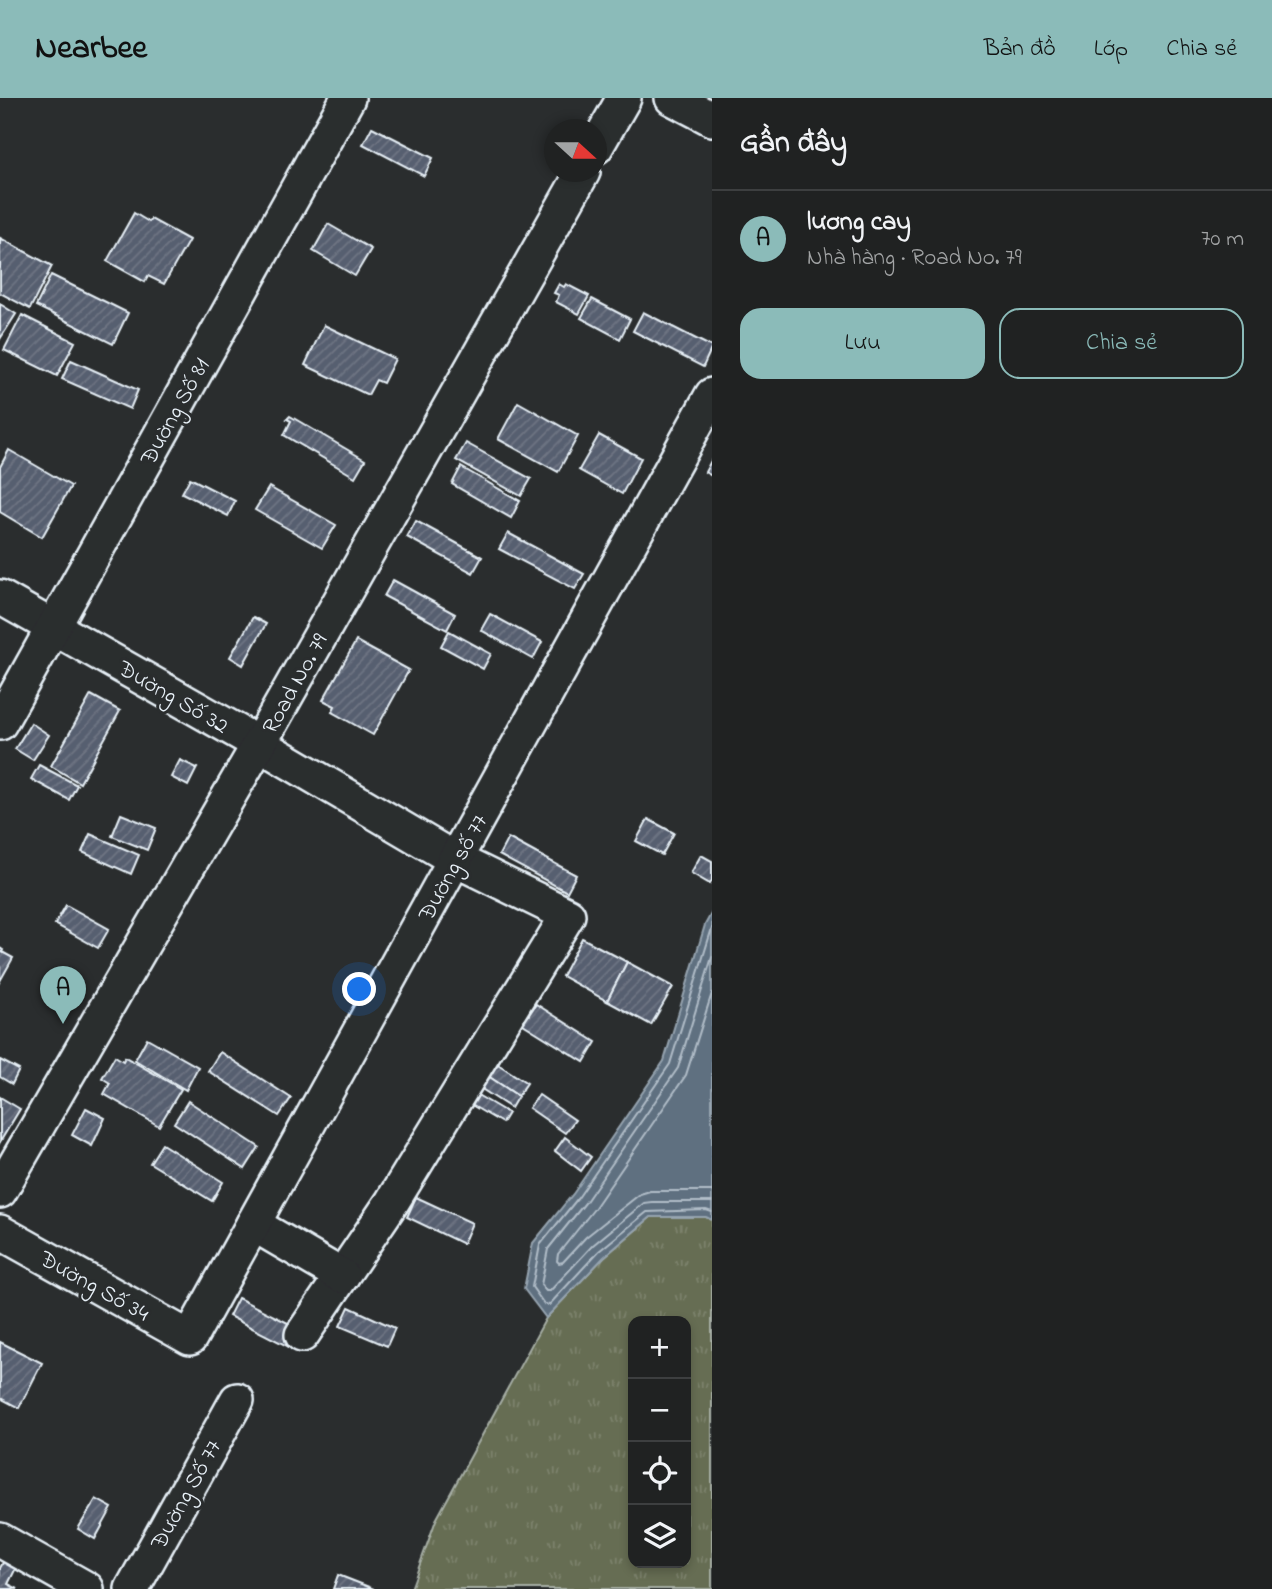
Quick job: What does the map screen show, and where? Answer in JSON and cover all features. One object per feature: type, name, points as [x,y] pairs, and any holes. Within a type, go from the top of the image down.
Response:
[{"type":"street","name":"Đường Số 81","points":[[0,723],[348,98]]},
{"type":"street","points":[[607,129],[624,98]]},
{"type":"street","points":[[672,98],[712,119]]},
{"type":"street","name":"Road No. 79","points":[[0,1191],[259,744],[577,182]]},
{"type":"street","name":"Đường số 77","points":[[190,1338],[712,395]]},
{"type":"street","name":"Đường Số 32","points":[[0,597],[456,860],[568,915],[392,1202],[342,1276]]},
{"type":"street","points":[[253,1224],[342,1276],[302,1335]]},
{"type":"street","name":"Đường Số 34","points":[[0,1232],[190,1338]]},
{"type":"street","name":"Đường Số 77","points":[[132,1589],[237,1400]]},
{"type":"street","points":[[0,1540],[41,1578],[87,1589]]},
{"type":"green space","points":[[651,1217],[706,1217],[712,1220],[712,1589],[411,1589],[436,1520],[546,1318],[604,1257]]},
{"type":"water","points":[[712,912],[712,1220],[706,1217],[651,1217],[604,1257],[546,1318],[524,1289],[533,1243],[573,1194],[664,1061],[705,925]]},
{"type":"building","points":[[372,127],[433,158],[424,176],[363,144]]},
{"type":"building","points":[[134,213],[149,222],[151,219],[189,240],[164,284],[148,276],[145,282],[107,261]]},
{"type":"building","points":[[328,224],[371,249],[355,276],[313,251]]},
{"type":"building","points":[[0,238],[52,266],[30,309],[0,293]]},
{"type":"building","points":[[51,275],[128,313],[113,344],[36,306]]},
{"type":"building","points":[[559,284],[564,287],[566,284],[589,296],[579,314],[556,302],[559,295],[554,293]]},
{"type":"building","points":[[592,299],[630,319],[620,339],[581,318]]},
{"type":"building","points":[[0,304],[16,314],[0,339]]},
{"type":"building","points":[[643,312],[712,347],[703,367],[633,331]]},
{"type":"building","points":[[22,315],[75,342],[57,376],[4,350]]},
{"type":"building","points":[[324,325],[395,359],[383,383],[376,380],[368,395],[305,365]]},
{"type":"building","points":[[71,360],[138,390],[130,409],[62,379]]},
{"type":"building","points":[[518,402],[578,436],[558,472],[498,439]]},
{"type":"building","points":[[290,416],[365,460],[355,477],[284,435],[291,421],[287,419]]},
{"type":"building","points":[[599,435],[641,458],[622,494],[579,470]]},
{"type":"building","points":[[466,443],[531,479],[521,496],[456,460]]},
{"type":"building","points":[[9,450],[71,486],[42,537],[0,512],[0,467]]},
{"type":"building","points":[[712,459],[712,476],[705,472]]},
{"type":"building","points":[[461,467],[520,501],[511,518],[452,484]]},
{"type":"building","points":[[190,478],[235,501],[228,516],[182,493]]},
{"type":"building","points":[[269,487],[336,525],[322,548],[255,510]]},
{"type":"building","points":[[416,521],[482,557],[473,573],[407,537]]},
{"type":"building","points":[[508,533],[584,574],[575,589],[499,549]]},
{"type":"building","points":[[393,580],[455,614],[447,630],[384,596]]},
{"type":"building","points":[[490,614],[542,642],[533,659],[481,630]]},
{"type":"building","points":[[253,617],[266,624],[243,665],[230,657]]},
{"type":"building","points":[[449,631],[491,654],[483,669],[441,646]]},
{"type":"building","points":[[356,641],[409,670],[373,735],[332,712],[335,706],[323,700]]},
{"type":"building","points":[[91,695],[120,711],[80,783],[51,766]]},
{"type":"building","points":[[31,723],[49,735],[33,760],[15,749]]},
{"type":"building","points":[[180,760],[197,768],[188,786],[171,777]]},
{"type":"building","points":[[39,765],[77,785],[69,800],[31,779]]},
{"type":"building","points":[[121,814],[156,828],[147,850],[112,836]]},
{"type":"building","points":[[648,819],[674,833],[662,855],[636,841]]},
{"type":"building","points":[[90,834],[139,855],[131,874],[82,852]]},
{"type":"building","points":[[508,838],[576,875],[567,892],[499,855]]},
{"type":"building","points":[[701,855],[712,861],[710,884],[691,873]]},
{"type":"building","points":[[66,905],[109,929],[98,948],[55,924]]},
{"type":"building","points":[[582,938],[627,962],[607,1001],[562,976]]},
{"type":"building","points":[[0,948],[13,958],[0,981]]},
{"type":"building","points":[[627,962],[673,987],[651,1025],[607,1001]]},
{"type":"building","points":[[536,1004],[596,1042],[584,1062],[523,1024]]},
{"type":"building","points":[[147,1038],[198,1067],[186,1090],[135,1060]]},
{"type":"building","points":[[220,1052],[291,1098],[279,1116],[208,1071]]},
{"type":"building","points":[[115,1056],[123,1061],[125,1057],[181,1089],[159,1126],[104,1094],[110,1083],[102,1078]]},
{"type":"building","points":[[490,1059],[527,1083],[518,1096],[482,1072]]},
{"type":"building","points":[[0,1060],[19,1070],[12,1084],[0,1077]]},
{"type":"building","points":[[482,1072],[518,1096],[511,1108],[474,1084]]},
{"type":"building","points":[[469,1090],[508,1113],[502,1123],[463,1100]]},
{"type":"building","points":[[539,1095],[575,1120],[565,1133],[529,1108]]},
{"type":"building","points":[[0,1097],[20,1109],[0,1142]]},
{"type":"building","points":[[188,1101],[259,1147],[245,1169],[174,1123]]},
{"type":"building","points":[[86,1108],[105,1118],[92,1146],[72,1135]]},
{"type":"building","points":[[565,1137],[591,1157],[581,1171],[555,1151]]},
{"type":"building","points":[[162,1144],[223,1182],[212,1201],[150,1163]]},
{"type":"building","points":[[416,1197],[472,1223],[463,1244],[407,1217]]},
{"type":"building","points":[[238,1298],[298,1328],[289,1347],[229,1316]]},
{"type":"building","points":[[349,1307],[395,1328],[387,1346],[340,1326]]},
{"type":"building","points":[[0,1342],[42,1363],[19,1408],[0,1398]]},
{"type":"building","points":[[96,1499],[112,1508],[95,1539],[78,1529]]},
{"type":"building","points":[[6,1557],[18,1564],[8,1584],[18,1589],[0,1589],[0,1568]]},
{"type":"building","points":[[338,1575],[374,1589],[333,1589]]},
{"type":"place","name":"lương cay","points":[[63,1024]]}]
